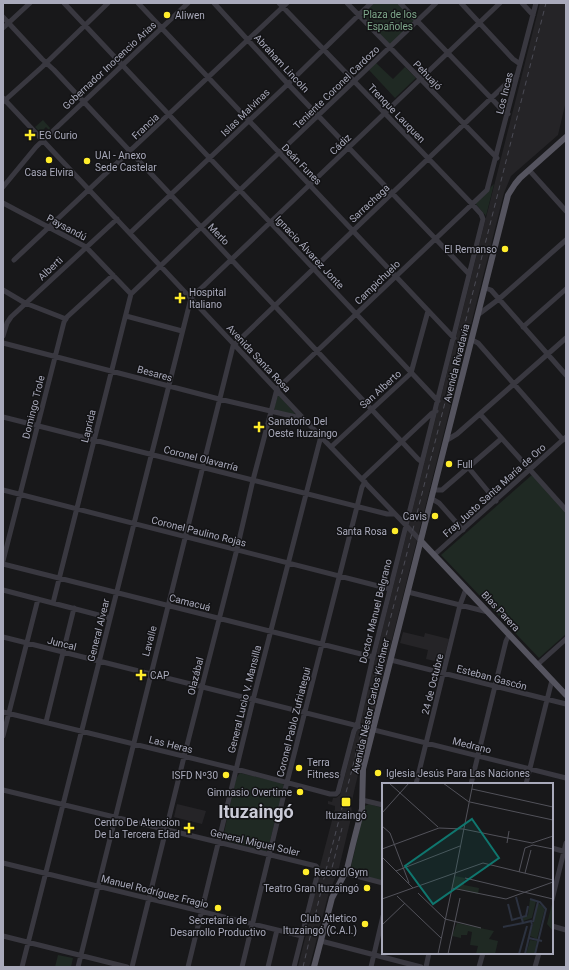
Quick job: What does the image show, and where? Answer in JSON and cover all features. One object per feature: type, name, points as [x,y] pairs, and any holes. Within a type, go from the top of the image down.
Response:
[{"type":"main road","points":[[529,170],[566,137]]},
{"type":"main road","name":"Avenida Rivadavia","points":[[421,541],[486,288],[508,195],[520,178],[529,170]]},
{"type":"main road","name":"Blas Parera","points":[[421,541],[566,695]]},
{"type":"main road","name":"Avenida Néstor Carlos Kirchner","points":[[314,966],[332,898],[345,874],[362,809],[363,769],[421,541]]},
{"type":"street","points":[[3,28],[30,3]]},
{"type":"street","name":"Ignacio Álvarez Jonte","points":[[64,3],[438,401]]},
{"type":"street","points":[[4,100],[108,3]]},
{"type":"street","name":"Deán Funes","points":[[138,3],[208,79],[454,338]]},
{"type":"street","name":"Gobernador Inocencio Arias","points":[[3,187],[26,157],[42,140],[188,3]]},
{"type":"street","name":"Abraham Lincoln","points":[[214,3],[288,84],[469,274]]},
{"type":"street","name":"Pehuajó","points":[[348,3],[420,80],[497,158]]},
{"type":"street","name":"Islas Malvinas","points":[[130,233],[288,84],[371,3]]},
{"type":"street","points":[[400,3],[503,111],[508,114]]},
{"type":"street","name":"Teniente Coronel Cardozo","points":[[161,266],[436,3]]},
{"type":"street","points":[[461,3],[520,64]]},
{"type":"street","name":"Cádiz","points":[[191,298],[500,3]]},
{"type":"street","points":[[522,3],[533,15]]},
{"type":"street","name":"Los Incas","points":[[489,188],[536,3]]},
{"type":"street","name":"Francia","points":[[14,260],[208,79],[283,4]]},
{"type":"street","name":"Trenque Lauquen","points":[[283,4],[323,50],[472,204],[481,214],[483,219]]},
{"type":"street","name":"Merlo","points":[[3,17],[422,462]]},
{"type":"street","name":"Sarrachaga","points":[[234,344],[510,80],[517,76]]},
{"type":"street","name":"Avenida Santa Rosa","points":[[4,100],[302,417],[421,541]]},
{"type":"street","points":[[529,170],[566,211]]},
{"type":"street","name":"Campichuelo","points":[[277,389],[489,188]]},
{"type":"street","name":"Paysandú","points":[[3,203],[86,247],[131,294]]},
{"type":"street","name":"Alberti","points":[[3,336],[9,320],[25,303],[117,219]]},
{"type":"street","name":"Avenida Rivadavia","points":[[406,526],[483,219]]},
{"type":"street","points":[[479,314],[499,299],[566,240]]},
{"type":"street","points":[[131,294],[161,266]]},
{"type":"street","points":[[3,290],[25,303],[66,319],[112,275]]},
{"type":"street","points":[[486,288],[491,290],[566,375]]},
{"type":"street","points":[[523,327],[566,289]]},
{"type":"street","name":"Laprida","points":[[53,603],[131,294]]},
{"type":"street","name":"General Alvear","points":[[22,967],[191,298]]},
{"type":"street","name":"San Alberto","points":[[331,447],[411,373],[428,311]]},
{"type":"street","points":[[126,316],[182,331]]},
{"type":"street","name":"Domingo Trole","points":[[3,562],[66,319]]},
{"type":"street","points":[[447,440],[454,437],[566,338]]},
{"type":"street","points":[[472,340],[478,343],[564,439]]},
{"type":"street","name":"Besares","points":[[3,343],[220,399],[296,417],[302,417]]},
{"type":"street","name":"Lavalle","points":[[78,967],[150,674],[234,344]]},
{"type":"street","name":"Olazábal","points":[[132,967],[277,389]]},
{"type":"street","points":[[363,481],[402,441],[436,411]]},
{"type":"street","points":[[480,414],[566,510]]},
{"type":"street","name":"Coronel Olavarría","points":[[3,417],[387,514],[395,514]]},
{"type":"street","name":"General Lucio V. Mansilla","points":[[188,967],[253,700],[321,436]]},
{"type":"street","points":[[434,490],[442,490],[501,439]]},
{"type":"street","name":"Fray Justo Santa María de Oro","points":[[434,555],[564,439]]},
{"type":"street","points":[[468,467],[496,501]]},
{"type":"street","name":"Coronel Pablo Zufriategui","points":[[242,967],[363,481]]},
{"type":"street","name":"Coronel Paulino Rojas","points":[[3,490],[390,589]]},
{"type":"street","points":[[432,499],[438,503],[463,530]]},
{"type":"street","name":"Doctor Manuel Belgrano","points":[[334,795],[338,792],[406,526]]},
{"type":"street","name":"Camacuá","points":[[3,562],[168,606],[373,657]]},
{"type":"street","name":"24 de Octubre","points":[[416,783],[460,605],[466,589]]},
{"type":"street","points":[[3,590],[110,618]]},
{"type":"street","points":[[408,592],[488,612]]},
{"type":"street","points":[[3,736],[38,599]]},
{"type":"street","points":[[46,722],[74,608]]},
{"type":"street","points":[[471,783],[494,687],[506,641],[509,635]]},
{"type":"street","name":"Juncal","points":[[3,637],[305,712],[355,727],[373,730]]},
{"type":"street","points":[[537,664],[566,639]]},
{"type":"street","name":"Esteban Gascón","points":[[391,660],[566,704]]},
{"type":"street","points":[[526,783],[552,680]]},
{"type":"street","name":"Las Heras","points":[[3,712],[236,769],[334,795]]},
{"type":"street","name":"Medrano","points":[[373,730],[566,778]]},
{"type":"street","name":"General Miguel Soler","points":[[3,790],[317,867],[318,872],[302,936]]},
{"type":"street","points":[[362,800],[382,805]]},
{"type":"street","points":[[553,896],[566,843]]},
{"type":"street","points":[[553,848],[565,851]]},
{"type":"street","name":"Manuel Rodríguez Fragio","points":[[3,863],[302,936]]},
{"type":"street","points":[[345,874],[382,883]]},
{"type":"street","points":[[370,967],[382,920]]},
{"type":"street","points":[[553,926],[566,930]]},
{"type":"street","points":[[268,967],[277,930]]},
{"type":"street","points":[[3,936],[127,967]]},
{"type":"street","points":[[294,967],[302,936]]},
{"type":"street","points":[[321,941],[421,967]]},
{"type":"street","points":[[426,967],[429,954]]},
{"type":"street","points":[[479,967],[483,954]]},
{"type":"street","points":[[535,967],[539,954]]},
{"type":"shaded area","points":[[540,3],[566,3],[566,101],[558,135],[511,176],[504,193],[356,783],[351,805],[352,814],[338,872],[329,892],[309,967],[298,967],[319,870],[335,809],[335,806],[328,804],[328,801],[332,802],[333,798],[340,795]]},
{"type":"shaded area","points":[[403,632],[424,637],[425,633],[449,639],[443,663],[426,659],[428,650],[400,643]]},
{"type":"shaded area","points":[[177,804],[206,811],[202,824],[174,817]]},
{"type":"green space","name":"Plaza de los Españoles","points":[[374,3],[397,3],[415,21],[390,45],[362,15]]},
{"type":"green space","points":[[376,63],[393,79],[405,67],[416,78],[395,98],[369,70]]},
{"type":"green space","points":[[43,120],[50,128],[49,130],[46,127],[44,129],[46,132],[41,133],[35,127]]},
{"type":"green space","points":[[494,184],[486,216],[475,203]]},
{"type":"green space","points":[[278,395],[296,415],[275,410],[274,408]]},
{"type":"green space","points":[[533,474],[566,510],[566,634],[539,658],[441,555]]},
{"type":"green space","points":[[240,773],[282,783],[284,786],[268,849],[266,851],[226,841],[223,837],[236,778]]},
{"type":"green space","points":[[369,804],[382,808],[382,881],[351,873],[350,871],[365,806]]},
{"type":"green space","points":[[58,955],[73,958],[71,967],[55,967]]},
{"type":"railway","points":[[303,967],[326,870],[546,3]]},
{"type":"railway","points":[[330,876],[342,828]]},
{"type":"place","name":"Aliwen","points":[[167,15]]},
{"type":"place","name":"EG Curio","points":[[30,135]]},
{"type":"place","name":"Casa Elvira","points":[[49,160]]},
{"type":"place","name":"UAI - Anexo Sede Castelar","points":[[87,161]]},
{"type":"place","name":"El Remanso","points":[[505,249]]},
{"type":"place","name":"Hospital Italiano","points":[[180,298]]},
{"type":"place","name":"Sanatorio Del Oeste Ituzaingo","points":[[259,427]]},
{"type":"place","name":"Full","points":[[449,464]]},
{"type":"place","name":"Cavis","points":[[435,516]]},
{"type":"place","name":"Santa Rosa","points":[[395,531]]},
{"type":"place","name":"CAP","points":[[141,675]]},
{"type":"place","name":"Terra Fitness","points":[[299,768]]},
{"type":"place","name":"Iglesia Jesús Para Las Naciones","points":[[378,773]]},
{"type":"place","name":"ISFD Nº30","points":[[226,775]]},
{"type":"place","name":"Gimnasio Overtime","points":[[300,792]]},
{"type":"place","name":"Ituzaingó","points":[[346,802]]},
{"type":"place","name":"Centro De Atencion De La Tercera Edad","points":[[189,828]]},
{"type":"place","name":"Record Gym","points":[[306,872]]},
{"type":"place","name":"Teatro Gran Ituzaingó","points":[[367,888]]},
{"type":"place","name":"Secretaría de Desarrollo Productivo","points":[[218,908]]},
{"type":"place","name":"Club Atletico Ituzaingó (C.A.I.)","points":[[365,924]]},
{"type":"district","name":"Ituzaingó","points":[[256,812]]}]
